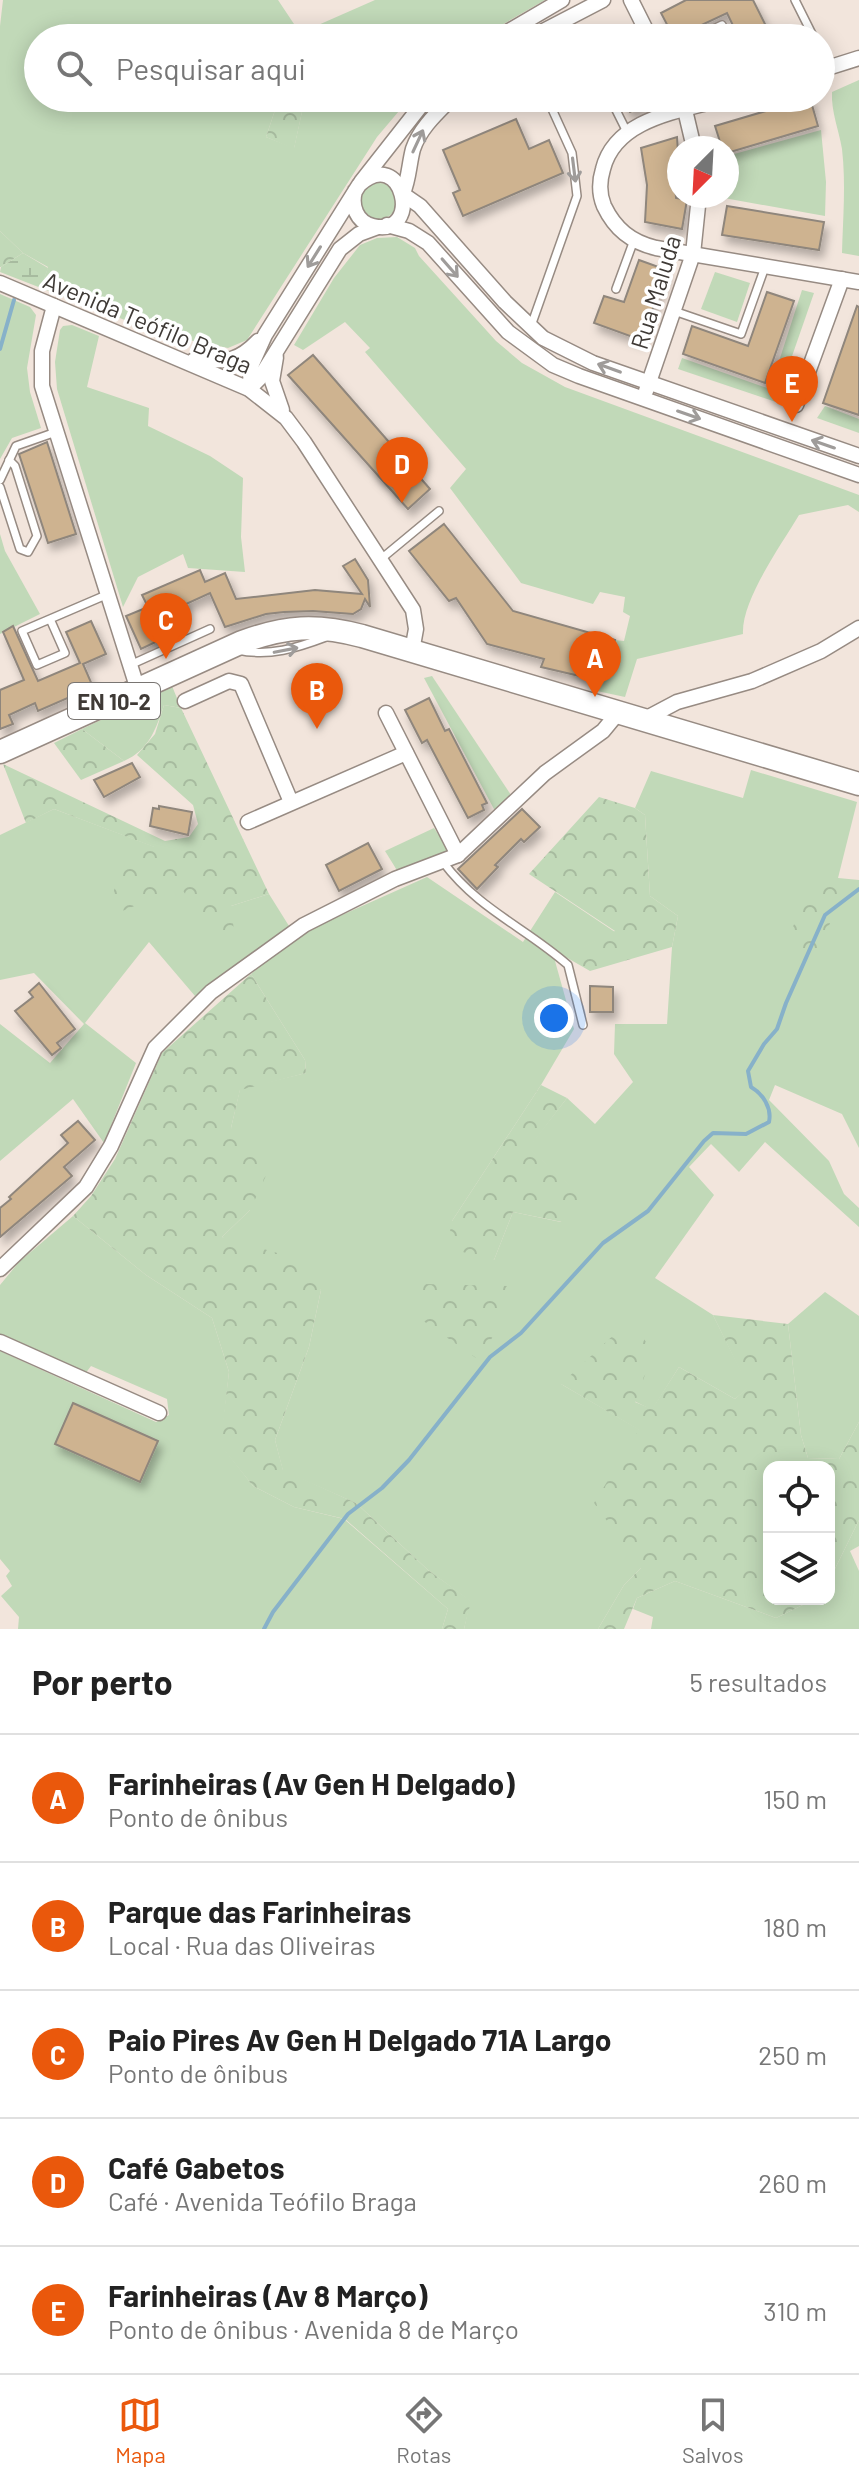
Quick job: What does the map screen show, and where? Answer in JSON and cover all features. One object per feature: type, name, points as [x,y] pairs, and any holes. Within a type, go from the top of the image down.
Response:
[{"type":"main road","name":"EN 10-2","points":[[0,752],[228,648],[272,631],[301,627],[342,631],[859,784]]},
{"type":"street","points":[[521,24],[562,0]]},
{"type":"street","points":[[557,24],[603,0]]},
{"type":"street","points":[[631,0],[643,24]]},
{"type":"street","points":[[835,65],[859,58]]},
{"type":"street","points":[[249,389],[252,364],[265,335],[357,188],[415,112]]},
{"type":"street","points":[[403,194],[416,142],[439,112]]},
{"type":"street","points":[[666,112],[627,132],[608,154],[600,185],[602,202],[610,218],[625,234],[656,248],[859,282]]},
{"type":"street","points":[[684,112],[691,136]]},
{"type":"street","points":[[249,389],[259,379],[340,249],[359,234],[384,226],[399,216],[404,203],[403,194],[397,183],[384,176],[370,177],[357,188],[353,205],[360,218],[366,223],[384,226],[409,231],[428,243],[508,332],[527,348],[566,371],[859,475]]},
{"type":"street","points":[[403,194],[420,206],[530,328],[571,354],[859,456]]},
{"type":"street","name":"Rua Maluda","points":[[643,399],[693,254],[698,208]]},
{"type":"street","points":[[796,405],[842,279]]},
{"type":"street","name":"Avenida Teófilo Braga","points":[[0,283],[249,389],[286,418],[413,610],[416,629],[412,651]]},
{"type":"street","points":[[54,306],[40,363],[42,386],[138,690]]},
{"type":"street","points":[[186,360],[229,361],[245,355],[265,335]]},
{"type":"street","points":[[280,345],[272,381],[286,418]]},
{"type":"street","points":[[641,721],[677,702],[752,681],[821,651],[859,628]]},
{"type":"street","points":[[185,701],[229,681],[241,684],[291,802]]},
{"type":"street","points":[[386,713],[458,855]]},
{"type":"street","points":[[0,1269],[86,1187],[111,1146],[155,1048],[211,992],[304,925],[395,879],[458,855],[545,773],[603,731],[617,714]]},
{"type":"street","points":[[248,822],[406,753]]},
{"type":"street","points":[[0,1342],[159,1413]]},
{"type":"lane","points":[[795,0],[807,24]]},
{"type":"lane","points":[[530,328],[577,196],[572,153],[553,112]]},
{"type":"lane","points":[[617,112],[627,132]]},
{"type":"lane","points":[[616,289],[634,240]]},
{"type":"lane","points":[[674,311],[741,334],[765,266]]},
{"type":"lane","points":[[0,480],[20,443],[56,432]]},
{"type":"lane","points":[[0,487],[20,549],[28,552],[37,536],[15,466],[9,460]]},
{"type":"lane","points":[[381,559],[439,511]]},
{"type":"lane","points":[[50,619],[65,653],[37,665],[22,631],[50,619],[106,595]]},
{"type":"lane","points":[[130,665],[210,629]]},
{"type":"lane","points":[[443,862],[475,899],[568,965],[583,1025]]},
{"type":"green space","points":[[3,0],[278,0],[294,24],[24,24],[24,112],[274,112],[266,137],[294,148],[302,112],[398,112],[377,137],[247,340],[228,348],[164,335],[41,288],[48,267],[23,253],[0,231],[0,26]]},
{"type":"green space","points":[[375,0],[545,0],[503,24],[320,24]]},
{"type":"green space","points":[[859,80],[859,256],[842,253],[843,162],[834,112],[835,91]]},
{"type":"green space","points":[[274,112],[302,112],[294,149],[266,137]]},
{"type":"green space","points":[[821,130],[826,182],[825,216],[739,201],[739,153]]},
{"type":"green space","points":[[379,183],[392,188],[397,201],[392,214],[379,219],[366,214],[361,201],[366,188]]},
{"type":"green space","points":[[0,231],[23,253],[1,267],[0,267]]},
{"type":"green space","points":[[397,237],[415,248],[496,341],[522,363],[565,387],[859,495],[859,512],[848,505],[799,515],[755,589],[744,620],[743,634],[637,659],[625,697],[597,691],[615,640],[624,641],[630,616],[623,612],[625,597],[600,592],[593,604],[521,583],[450,488],[466,469],[365,352],[370,348],[345,322],[303,350],[294,345],[334,278],[360,245],[377,238]]},
{"type":"green space","points":[[23,253],[48,268],[41,288],[0,272],[1,267]]},
{"type":"green space","points":[[715,272],[750,283],[737,322],[701,309]]},
{"type":"green space","points":[[802,290],[814,293],[776,402],[678,369],[682,358],[770,389]]},
{"type":"green space","points":[[0,294],[30,307],[36,315],[27,368],[30,392],[41,428],[12,438],[0,459]]},
{"type":"green space","points":[[72,325],[99,336],[87,387],[149,408],[148,426],[210,456],[243,478],[241,537],[245,572],[188,568],[183,554],[138,577],[123,607],[57,389],[55,362],[60,330],[63,326]]},
{"type":"green space","points":[[825,406],[859,419],[859,433],[817,418]]},
{"type":"green space","points":[[0,534],[5,551],[40,614],[0,634]]},
{"type":"green space","points":[[432,676],[511,795],[495,811],[424,678]]},
{"type":"green space","points":[[172,686],[181,708],[164,705],[146,745],[124,761],[82,729]]},
{"type":"green space","points":[[164,705],[181,708],[269,894],[231,906],[234,931],[212,929],[180,887],[120,912],[110,905],[121,865],[154,847],[54,809],[26,823],[3,764],[165,841],[189,837],[198,824],[193,805],[137,755],[155,734]]},
{"type":"green space","points":[[82,729],[124,761],[81,780],[54,743]]},
{"type":"green space","points":[[751,770],[857,802],[838,878],[859,880],[859,1148],[842,1114],[775,1085],[769,1100],[829,1161],[844,1194],[859,1208],[859,1227],[765,1142],[739,1172],[711,1144],[689,1167],[714,1195],[655,1278],[713,1315],[749,1387],[735,1399],[679,1367],[652,1410],[634,1401],[561,1384],[640,1430],[641,1568],[624,1585],[598,1629],[464,1629],[470,1601],[428,1570],[356,1503],[283,1471],[275,1440],[309,1347],[321,1290],[222,1237],[250,1210],[231,1128],[240,1089],[306,1073],[305,1060],[251,974],[295,936],[427,877],[523,942],[555,892],[615,932],[555,961],[574,1029],[452,1221],[494,1260],[513,1212],[561,1222],[582,1197],[528,1148],[567,1098],[595,1124],[633,1082],[614,1054],[615,1024],[667,1024],[672,947],[678,916],[650,896],[645,815],[635,808],[651,771],[743,798]]},
{"type":"green space","points":[[599,797],[635,808],[645,815],[650,896],[678,916],[672,947],[590,971],[564,956],[615,931],[529,874]]},
{"type":"green space","points":[[54,809],[155,847],[180,886],[231,906],[269,894],[289,926],[195,996],[149,942],[85,1023],[136,1063],[104,1143],[73,1099],[0,1161],[0,1024],[50,1063],[84,1024],[34,973],[0,980],[0,835]]},
{"type":"green space","points":[[434,828],[447,847],[445,854],[398,872],[385,851]]},
{"type":"green space","points":[[816,877],[844,888],[816,958],[783,948]]},
{"type":"green space","points":[[251,974],[305,1060],[306,1073],[240,1090],[231,1128],[270,1167],[250,1210],[222,1237],[288,1256],[321,1290],[309,1347],[275,1440],[283,1470],[356,1503],[428,1570],[471,1601],[464,1629],[442,1629],[448,1609],[345,1519],[294,1507],[253,1486],[220,1445],[229,1372],[212,1318],[146,1275],[73,1216],[91,1196],[115,1159],[162,1053]]},
{"type":"green space","points":[[541,1085],[567,1098],[529,1148],[583,1197],[562,1222],[513,1212],[494,1260],[447,1248],[452,1221]]},
{"type":"green space","points":[[73,1216],[146,1275],[212,1318],[229,1372],[221,1445],[253,1486],[294,1507],[344,1519],[448,1609],[442,1629],[18,1629],[19,1617],[1,1596],[12,1586],[6,1576],[10,1571],[0,1559],[0,1351],[156,1422],[169,1415],[167,1399],[91,1366],[85,1374],[0,1336],[0,1285],[19,1262]]},
{"type":"green space","points":[[422,1284],[508,1286],[513,1295],[489,1344],[476,1358],[422,1320],[418,1308]]},
{"type":"green space","points":[[825,1292],[859,1316],[859,1422],[839,1459],[808,1458],[801,1435],[788,1324]]},
{"type":"green space","points":[[713,1315],[788,1324],[801,1435],[808,1458],[839,1459],[859,1422],[859,1520],[835,1569],[835,1461],[763,1461],[763,1605],[803,1605],[776,1618],[675,1581],[637,1598],[624,1629],[598,1629],[624,1585],[641,1568],[594,1503],[639,1430],[561,1384],[620,1329],[639,1331],[653,1353],[635,1402],[652,1409],[679,1367],[735,1399],[748,1387]]},
{"type":"green space","points":[[859,1520],[859,1546],[850,1551],[859,1571],[859,1629],[651,1629],[653,1617],[633,1609],[637,1598],[675,1581],[776,1618],[803,1605],[835,1605],[835,1569]]},
{"type":"building","points":[[686,0],[753,0],[765,24],[732,24],[727,13],[704,24],[667,24],[661,13]]},
{"type":"building","points":[[762,112],[814,112],[818,126],[739,149],[739,136],[718,136],[715,126]]},
{"type":"building","points":[[516,119],[529,149],[549,140],[563,173],[463,216],[453,193],[460,190],[443,150]]},
{"type":"building","points":[[667,140],[667,208],[686,208],[682,229],[645,222],[647,185],[641,148]]},
{"type":"building","points":[[727,208],[824,222],[819,250],[722,235]]},
{"type":"building","points":[[639,260],[667,270],[641,340],[594,323],[604,296],[624,302]]},
{"type":"building","points":[[767,292],[794,301],[765,383],[683,354],[692,326],[748,346]]},
{"type":"building","points":[[859,307],[859,415],[823,403]]},
{"type":"building","points":[[313,355],[430,489],[408,509],[288,375]]},
{"type":"building","points":[[47,442],[76,534],[48,543],[19,454]]},
{"type":"building","points":[[444,524],[513,611],[615,640],[601,681],[541,667],[544,659],[487,644],[456,598],[449,601],[409,551]]},
{"type":"building","points":[[355,559],[368,580],[370,607],[365,599],[361,609],[353,614],[284,612],[266,614],[225,627],[210,593],[153,619],[162,639],[141,649],[126,616],[148,607],[142,595],[200,570],[205,582],[225,573],[236,599],[315,590],[362,594],[343,566]]},
{"type":"building","points":[[91,621],[106,654],[83,664],[93,687],[38,711],[35,703],[9,715],[13,724],[0,729],[0,690],[24,680],[3,632],[13,626],[38,681],[80,663],[66,632]]},
{"type":"building","points":[[429,698],[445,731],[449,729],[487,803],[482,805],[484,810],[468,818],[427,740],[422,743],[405,710]]},
{"type":"building","points":[[132,763],[140,777],[104,797],[94,780]]},
{"type":"building","points":[[159,806],[192,812],[188,835],[150,826],[153,808],[159,809]]},
{"type":"building","points":[[522,809],[540,827],[524,842],[521,839],[477,889],[458,869]]},
{"type":"building","points":[[368,843],[382,869],[339,891],[326,865]]},
{"type":"building","points":[[39,983],[75,1029],[57,1043],[61,1048],[52,1055],[15,1011],[33,997],[29,992]]},
{"type":"building","points":[[590,986],[613,987],[613,1012],[590,1012]]},
{"type":"building","points":[[78,1121],[95,1140],[64,1167],[72,1176],[0,1237],[0,1208],[68,1143],[61,1135]]},
{"type":"building","points":[[73,1403],[158,1441],[140,1482],[55,1444]]},
{"type":"waterway","points":[[0,349],[14,300]]},
{"type":"waterway","points":[[264,1629],[273,1612],[348,1514],[382,1488],[409,1460],[490,1357],[521,1333],[603,1243],[648,1211],[704,1141],[713,1133],[746,1134],[769,1122],[768,1107],[763,1097],[751,1087],[748,1071],[777,1029],[825,915],[859,889]]},
{"type":"place","name":"Farinheiras (Av 8 Março)","points":[[792,422]]},
{"type":"place","name":"Café Gabetos","points":[[402,503]]},
{"type":"place","name":"Paio Pires Av Gen H Delgado 71A Largo","points":[[166,659]]},
{"type":"place","name":"Farinheiras (Av Gen H Delgado)","points":[[595,697]]},
{"type":"place","name":"Parque das Farinheiras","points":[[317,729]]}]
